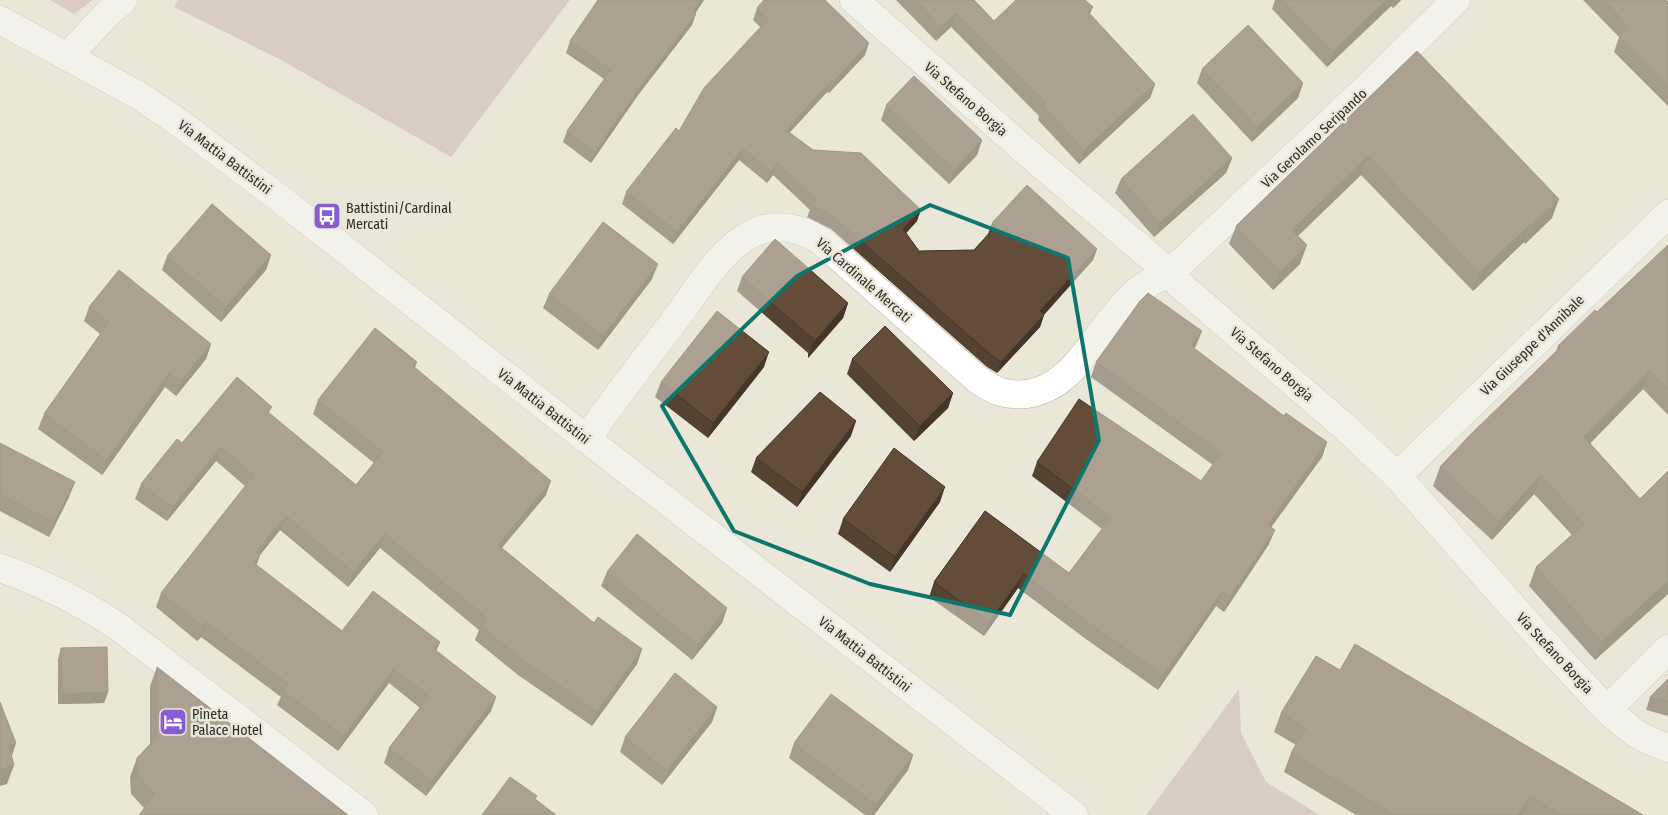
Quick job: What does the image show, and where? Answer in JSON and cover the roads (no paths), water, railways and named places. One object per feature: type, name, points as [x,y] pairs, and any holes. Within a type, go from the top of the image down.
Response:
[{"type":"street","points":[[68,56],[109,12],[123,0]]},
{"type":"street","name":"Via Stefano Borgia","points":[[854,0],[1346,428],[1397,476],[1607,710],[1635,733],[1668,748]]},
{"type":"street","name":"Via Gerolamo Seripando","points":[[1170,274],[1371,84],[1456,0]]},
{"type":"street","name":"Via Mattia Battistini","points":[[1,22],[68,56],[138,95],[186,127],[586,439],[1074,815]]},
{"type":"street","name":"Via Giuseppe d'Annibale","points":[[1397,476],[1668,214]]},
{"type":"street","name":"Via Cardinale Mercati","points":[[586,439],[717,264],[744,238],[760,230],[790,228],[814,236],[977,379],[994,390],[1008,394],[1032,393],[1056,384],[1080,360],[1126,303],[1145,285],[1170,274]]},
{"type":"street","points":[[0,568],[63,594],[120,628],[364,815]]},
{"type":"street","points":[[1607,710],[1668,649]]},
{"type":"place","name":"Battistini/Cardinal Mercati","points":[[327,216]]},
{"type":"place","name":"Pineta Palace Hotel","points":[[173,722]]}]
